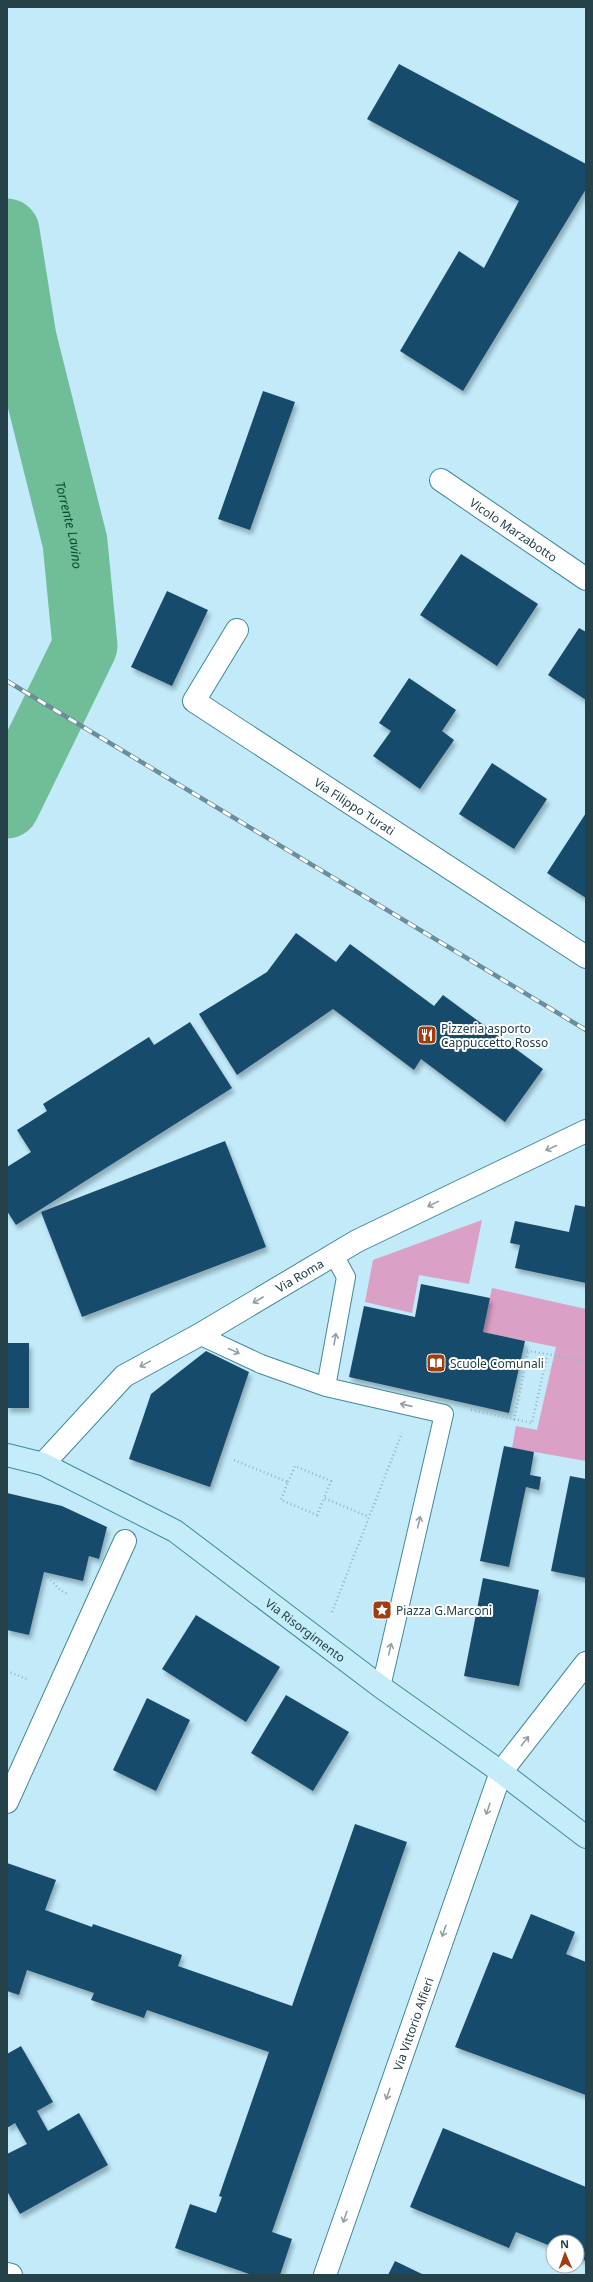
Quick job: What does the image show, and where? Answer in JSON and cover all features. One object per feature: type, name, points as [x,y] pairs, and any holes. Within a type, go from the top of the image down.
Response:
[{"type":"main road","name":"Via Risorgimento","points":[[7,1455],[43,1464],[175,1531],[381,1687],[501,1772],[586,1837]]},
{"type":"street","name":"Vicolo Marzabotto","points":[[441,480],[586,579]]},
{"type":"street","name":"Via Filippo Turati","points":[[237,630],[194,701],[586,957]]},
{"type":"street","name":"Via Roma","points":[[43,1464],[124,1376],[199,1335],[357,1241],[586,1131]]},
{"type":"street","points":[[7,1802],[125,1541]]},
{"type":"street","name":"Via Vittorio Alfieri","points":[[325,2275],[501,1772],[586,1663]]},
{"type":"street","points":[[7,2274],[11,2275]]},
{"type":"lane","points":[[326,1387],[346,1277],[334,1256]]},
{"type":"lane","points":[[199,1335],[261,1364],[326,1387],[444,1414],[381,1687]]},
{"type":"path","points":[[524,1350],[528,1352],[586,1361]]},
{"type":"path","points":[[528,1352],[514,1420],[532,1423],[547,1355]]},
{"type":"path","points":[[321,1641],[402,1432]]},
{"type":"path","points":[[234,1460],[288,1482]]},
{"type":"path","points":[[295,1466],[331,1481],[324,1498],[317,1516],[281,1500],[295,1466]]},
{"type":"path","points":[[324,1498],[369,1517]]},
{"type":"path","points":[[48,1577],[60,1590]]},
{"type":"shaded area","points":[[482,1220],[469,1284],[419,1275],[412,1313],[365,1302],[373,1260]]},
{"type":"shaded area","points":[[492,1288],[586,1309],[586,1461],[512,1448],[516,1426],[537,1430],[556,1347],[483,1332]]},
{"type":"building","points":[[399,64],[586,164],[586,189],[463,391],[400,351],[459,251],[484,268],[519,201],[367,119]]},
{"type":"building","points":[[263,391],[295,402],[250,530],[218,519]]},
{"type":"building","points":[[461,554],[538,604],[497,666],[420,615]]},
{"type":"building","points":[[167,591],[208,610],[172,686],[131,667]]},
{"type":"building","points":[[579,628],[586,632],[586,700],[548,675]]},
{"type":"building","points":[[409,678],[456,710],[442,731],[454,740],[420,789],[373,756],[391,731],[379,723]]},
{"type":"building","points":[[492,763],[547,799],[514,849],[459,814]]},
{"type":"building","points":[[586,813],[586,898],[547,873]]},
{"type":"building","points":[[296,933],[336,962],[350,944],[434,1006],[443,995],[543,1069],[505,1122],[421,1059],[414,1070],[333,1009],[237,1075],[199,1014],[267,972]]},
{"type":"building","points":[[190,1022],[232,1088],[16,1225],[7,1211],[7,1167],[31,1152],[17,1130],[47,1111],[43,1104],[149,1037],[154,1045]]},
{"type":"building","points":[[225,1141],[266,1247],[82,1317],[41,1212]]},
{"type":"building","points":[[575,1205],[586,1207],[586,1283],[515,1268],[520,1245],[510,1243],[515,1221],[569,1232]]},
{"type":"building","name":"Scuole Comunali","points":[[421,1284],[490,1298],[483,1332],[525,1341],[509,1413],[349,1377],[364,1306],[415,1317]]},
{"type":"building","points":[[7,1343],[29,1343],[29,1408],[7,1408]]},
{"type":"building","points":[[206,1351],[249,1372],[210,1487],[129,1459],[151,1394]]},
{"type":"building","points":[[504,1446],[534,1452],[530,1475],[541,1477],[539,1490],[526,1487],[509,1567],[480,1561]]},
{"type":"building","points":[[570,1476],[586,1479],[586,1578],[551,1571]]},
{"type":"building","points":[[7,1493],[62,1506],[107,1527],[99,1559],[89,1556],[83,1581],[44,1572],[29,1635],[7,1630]]},
{"type":"building","points":[[483,1578],[539,1590],[519,1686],[464,1676]]},
{"type":"building","points":[[196,1615],[280,1667],[246,1722],[162,1669]]},
{"type":"building","points":[[286,1695],[349,1732],[313,1791],[251,1753]]},
{"type":"building","points":[[147,1698],[190,1720],[156,1791],[113,1770]]},
{"type":"building","points":[[355,1824],[407,1842],[272,2232],[292,2239],[280,2275],[252,2275],[175,2248],[190,2204],[216,2213],[222,2197],[219,2196],[269,2052],[147,2010],[144,2018],[91,2000],[94,1993],[27,1970],[19,1995],[7,1991],[7,1863],[56,1880],[45,1910],[92,1927],[93,1924],[182,1955],[178,1966],[292,2006]]},
{"type":"building","points":[[531,1914],[575,1932],[566,1954],[586,1962],[586,2095],[455,2047],[493,1952],[512,1959]]},
{"type":"building","points":[[21,2046],[53,2102],[37,2111],[48,2131],[79,2113],[108,2165],[20,2214],[7,2191],[7,2154],[27,2144],[15,2123],[7,2128],[7,2054]]},
{"type":"building","points":[[443,2128],[586,2187],[586,2261],[585,2234],[545,2234],[545,2244],[516,2232],[509,2248],[410,2207]]},
{"type":"building","points":[[395,2261],[424,2275],[388,2275]]},
{"type":"waterway","name":"Torrente Lavino","points":[[7,231],[24,338],[75,542],[85,646],[7,806]]},
{"type":"railway","points":[[7,681],[586,1030]]},
{"type":"place","name":"Pizzeria asporto Cappuccetto Rosso","points":[[427,1035]]},
{"type":"place","name":"Scuole Comunali","points":[[436,1363]]},
{"type":"place","name":"Piazza G.Marconi","points":[[382,1610]]}]
